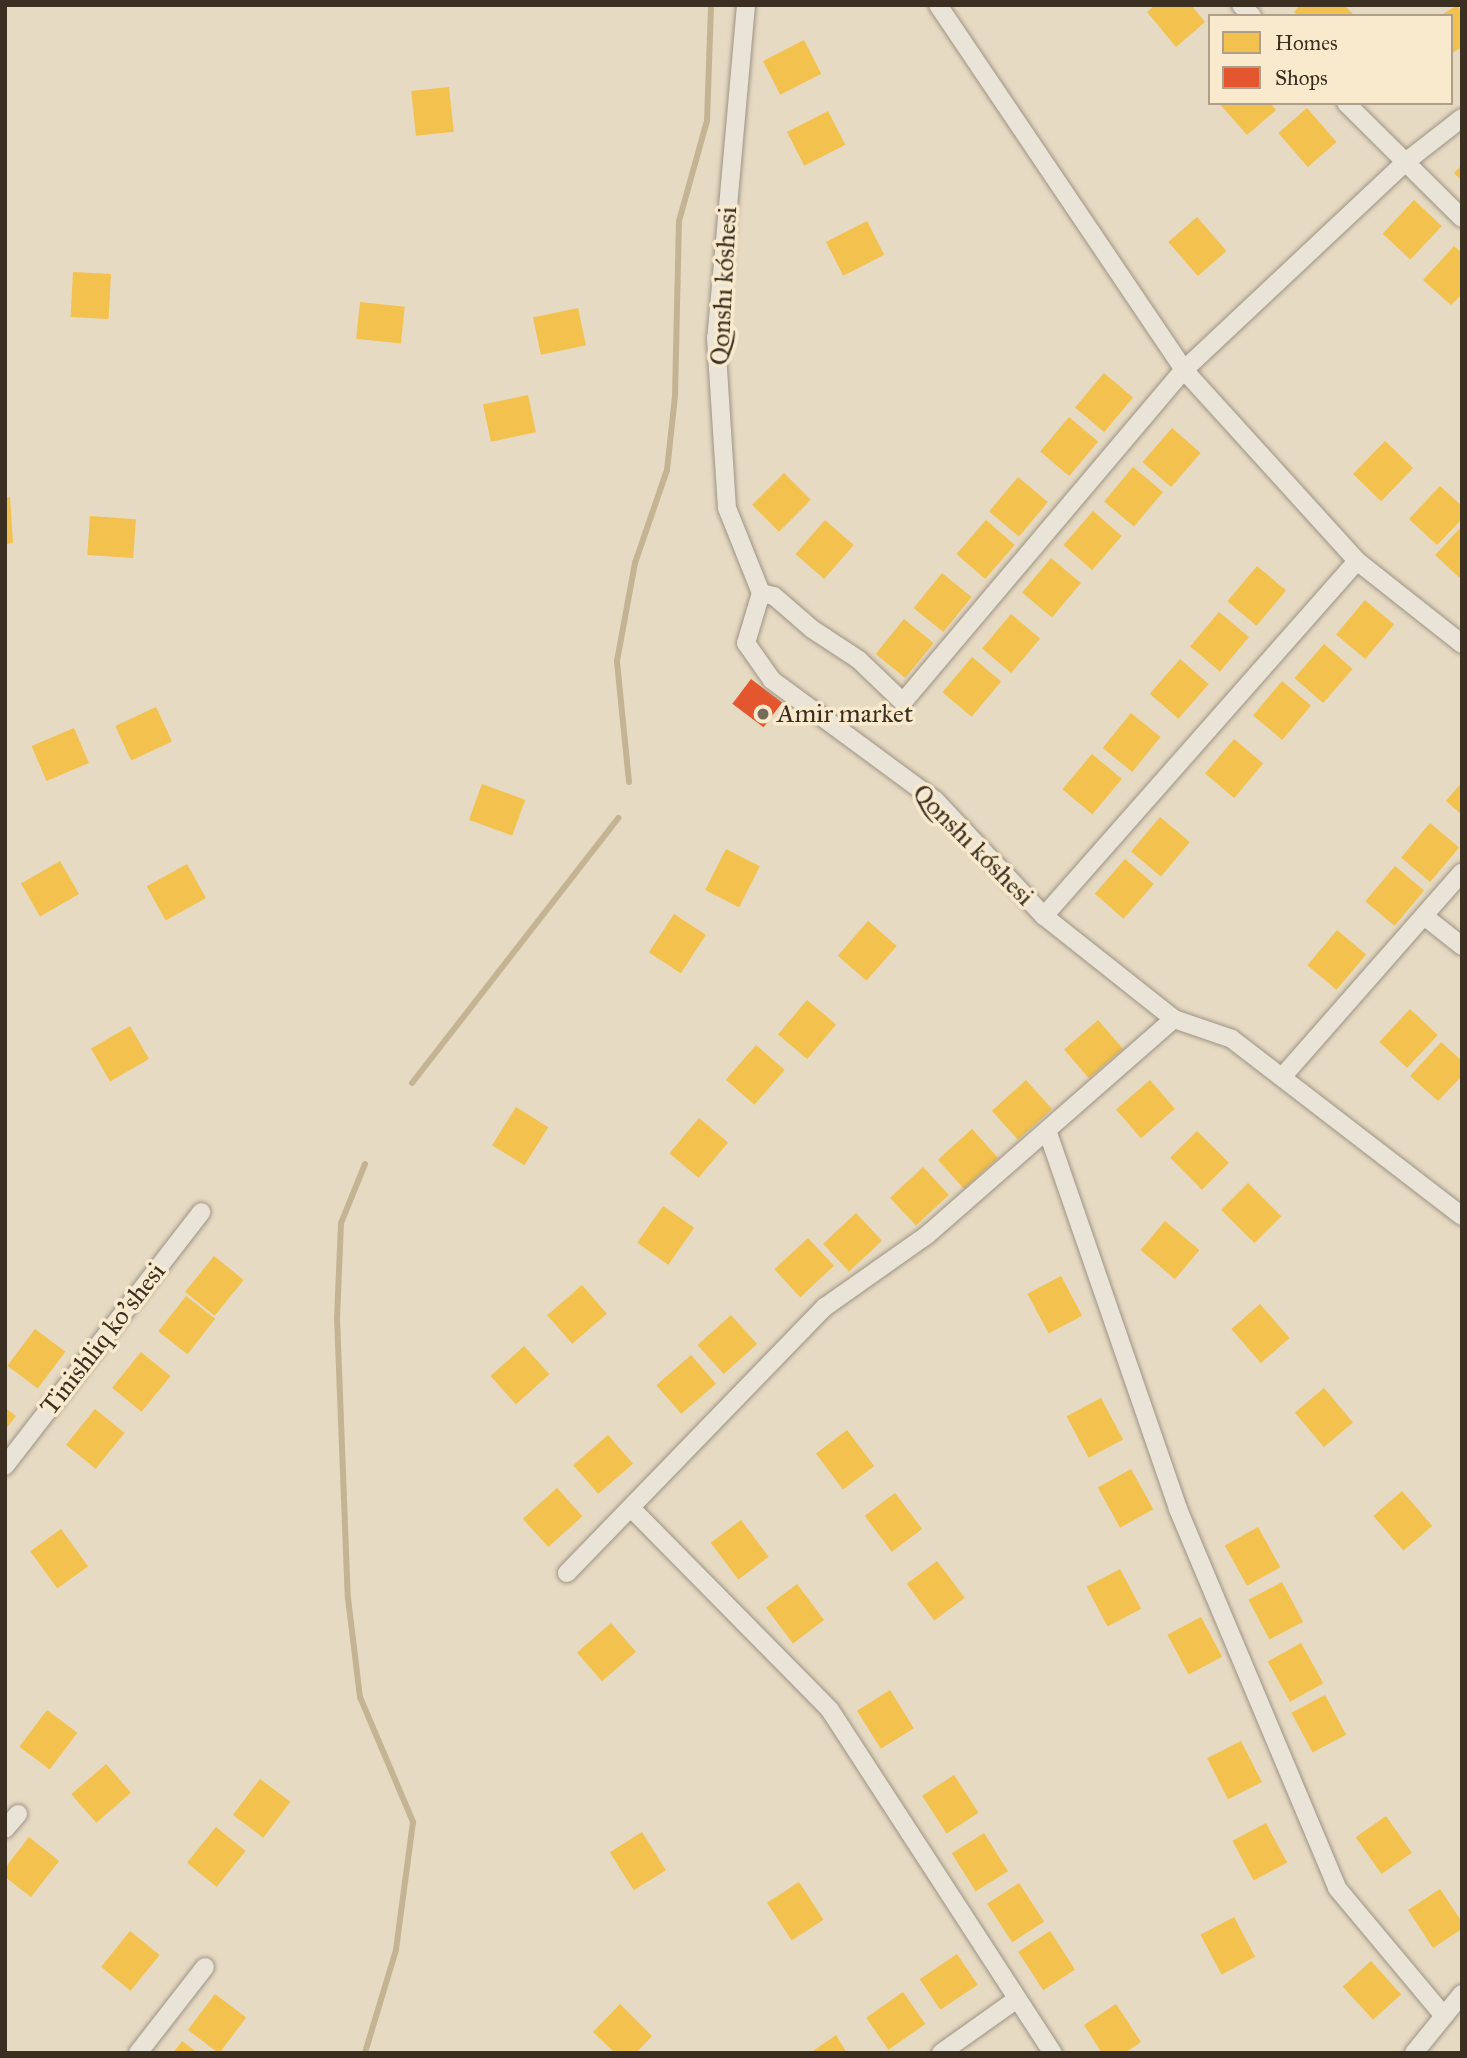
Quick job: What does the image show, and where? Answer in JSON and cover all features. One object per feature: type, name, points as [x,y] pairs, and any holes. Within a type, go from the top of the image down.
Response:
[{"type":"street","name":"Qonshı kóshesi","points":[[747,5],[716,338],[727,508],[761,593],[746,643],[772,680],[935,800],[1044,916],[1174,1019],[1232,1038],[1462,1216]]},
{"type":"street","points":[[938,5],[1184,370],[1357,561],[1462,644]]},
{"type":"street","points":[[1348,105],[1408,160],[1462,218]]},
{"type":"street","points":[[761,593],[774,596],[812,629],[859,660],[903,702],[1184,370],[1408,160],[1462,118]]},
{"type":"street","points":[[1044,916],[1357,561]]},
{"type":"street","points":[[1283,1076],[1462,872]]},
{"type":"street","points":[[1424,916],[1462,946]]},
{"type":"street","points":[[567,1573],[825,1307],[928,1234],[1048,1133],[1174,1019]]},
{"type":"street","points":[[1048,1133],[1178,1509],[1337,1888],[1444,2016]]},
{"type":"street","name":"Tinishliq ko'shesi","points":[[5,1466],[201,1212]]},
{"type":"street","points":[[632,1509],[830,1710],[1053,2053]]},
{"type":"street","points":[[5,1829],[18,1814]]},
{"type":"street","points":[[138,2053],[205,1967]]},
{"type":"street","points":[[1414,2053],[1462,1994]]},
{"type":"street","points":[[941,2053],[1017,1999]]},
{"type":"building: Homes","points":[[1155,5],[1191,5],[1205,22],[1176,47],[1147,12]]},
{"type":"building: Homes","points":[[1300,5],[1344,5],[1353,14],[1296,14],[1294,12]]},
{"type":"building: Homes","points":[[1457,5],[1462,12],[1462,47],[1453,53],[1453,14],[1443,14]]},
{"type":"building: Homes","points":[[804,40],[821,74],[780,95],[763,61]]},
{"type":"building: Homes","points":[[449,87],[454,132],[416,136],[411,91]]},
{"type":"building: Homes","points":[[1221,105],[1272,105],[1276,110],[1247,135]]},
{"type":"building: Homes","points":[[1307,108],[1337,142],[1308,167],[1278,133]]},
{"type":"building: Homes","points":[[828,111],[845,145],[804,166],[787,132]]},
{"type":"building: Homes","points":[[1462,165],[1462,181],[1454,173]]},
{"type":"building: Homes","points":[[1414,200],[1442,226],[1410,260],[1383,234]]},
{"type":"building: Homes","points":[[1197,217],[1227,251],[1198,276],[1168,242]]},
{"type":"building: Homes","points":[[867,221],[884,255],[843,276],[826,242]]},
{"type":"building: Homes","points":[[1454,246],[1462,253],[1462,294],[1451,305],[1423,280]]},
{"type":"building: Homes","points":[[73,272],[111,274],[109,319],[71,317]]},
{"type":"building: Homes","points":[[360,302],[405,307],[401,344],[356,339]]},
{"type":"building: Homes","points":[[578,308],[586,345],[541,355],[533,318]]},
{"type":"building: Homes","points":[[1104,373],[1133,397],[1104,432],[1075,407]]},
{"type":"building: Homes","points":[[528,395],[536,432],[491,442],[483,405]]},
{"type":"building: Homes","points":[[1069,417],[1098,441],[1069,476],[1040,451]]},
{"type":"building: Homes","points":[[1172,428],[1201,453],[1171,487],[1142,462]]},
{"type":"building: Homes","points":[[1385,441],[1413,468],[1381,501],[1353,474]]},
{"type":"building: Homes","points":[[1133,467],[1163,492],[1134,527],[1104,501]]},
{"type":"building: Homes","points":[[784,473],[811,500],[779,532],[752,505]]},
{"type":"building: Homes","points":[[1018,477],[1048,502],[1019,537],[989,511]]},
{"type":"building: Homes","points":[[1440,486],[1462,506],[1462,519],[1437,545],[1409,519]]},
{"type":"building: Homes","points":[[10,497],[13,543],[5,544],[5,498]]},
{"type":"building: Homes","points":[[1093,511],[1122,536],[1092,570],[1063,545]]},
{"type":"building: Homes","points":[[90,516],[136,519],[133,558],[87,555]]},
{"type":"building: Homes","points":[[825,520],[854,545],[824,579],[795,554]]},
{"type":"building: Homes","points":[[986,520],[1015,545],[985,579],[956,554]]},
{"type":"building: Homes","points":[[1462,526],[1462,580],[1435,555]]},
{"type":"building: Homes","points":[[1051,558],[1081,583],[1052,618],[1022,592]]},
{"type":"building: Homes","points":[[1257,566],[1286,590],[1257,626],[1227,601]]},
{"type":"building: Homes","points":[[942,573],[972,597],[943,632],[914,608]]},
{"type":"building: Homes","points":[[1365,600],[1394,624],[1365,659],[1336,634]]},
{"type":"building: Homes","points":[[1219,612],[1249,637],[1220,672],[1190,646]]},
{"type":"building: Homes","points":[[1011,614],[1040,638],[1011,673],[982,648]]},
{"type":"building: Homes","points":[[904,619],[934,643],[905,678],[876,654]]},
{"type":"building: Homes","points":[[1324,644],[1353,669],[1323,703],[1294,678]]},
{"type":"building: Homes","points":[[972,657],[1001,681],[972,717],[942,692]]},
{"type":"building: Homes","points":[[1180,659],[1209,684],[1179,719],[1150,694]]},
{"type":"building: Homes","points":[[1282,681],[1311,705],[1282,740],[1253,715]]},
{"type":"building: Homes","points":[[156,707],[172,741],[131,760],[115,726]]},
{"type":"building: Homes","points":[[1131,713],[1161,737],[1132,772],[1103,748]]},
{"type":"building: Homes","points":[[74,728],[89,763],[47,781],[32,746]]},
{"type":"building: Homes","points":[[1234,739],[1263,763],[1234,798],[1205,773]]},
{"type":"building: Homes","points":[[1092,754],[1122,779],[1092,814],[1062,789]]},
{"type":"building: Homes","points":[[1462,782],[1462,815],[1446,801]]},
{"type":"building: Homes","points":[[482,784],[525,800],[512,835],[469,820]]},
{"type":"building: Homes","points":[[1160,817],[1190,842],[1161,877],[1131,851]]},
{"type":"building: Homes","points":[[1430,823],[1459,847],[1430,882],[1401,857]]},
{"type":"building: Homes","points":[[726,849],[760,866],[739,907],[705,890]]},
{"type":"building: Homes","points":[[1125,859],[1154,884],[1124,919],[1095,894]]},
{"type":"building: Homes","points":[[60,861],[79,894],[40,916],[21,884]]},
{"type":"building: Homes","points":[[187,864],[206,898],[166,920],[147,886]]},
{"type":"building: Homes","points":[[1395,866],[1424,890],[1395,926],[1365,901]]},
{"type":"building: Homes","points":[[674,914],[706,935],[681,973],[649,953]]},
{"type":"building: Homes","points":[[868,921],[897,946],[867,981],[838,956]]},
{"type":"building: Homes","points":[[1337,930],[1366,954],[1337,990],[1307,965]]},
{"type":"building: Homes","points":[[807,1000],[836,1024],[807,1059],[778,1034]]},
{"type":"building: Homes","points":[[1410,1009],[1438,1035],[1407,1068],[1379,1042]]},
{"type":"building: Homes","points":[[1098,1020],[1123,1049],[1089,1078],[1064,1050]]},
{"type":"building: Homes","points":[[130,1026],[149,1059],[110,1081],[91,1048]]},
{"type":"building: Homes","points":[[1441,1042],[1462,1061],[1462,1076],[1438,1101],[1410,1076]]},
{"type":"building: Homes","points":[[756,1045],[785,1070],[755,1105],[726,1080]]},
{"type":"building: Homes","points":[[1026,1080],[1052,1109],[1018,1140],[992,1111]]},
{"type":"building: Homes","points":[[1150,1080],[1175,1109],[1141,1138],[1116,1110]]},
{"type":"building: Homes","points":[[516,1107],[548,1127],[524,1165],[492,1145]]},
{"type":"building: Homes","points":[[699,1118],[728,1142],[699,1178],[669,1153]]},
{"type":"building: Homes","points":[[972,1129],[998,1158],[964,1189],[938,1160]]},
{"type":"building: Homes","points":[[1197,1131],[1229,1163],[1202,1190],[1170,1158]]},
{"type":"building: Homes","points":[[923,1167],[949,1195],[916,1225],[890,1198]]},
{"type":"building: Homes","points":[[1248,1183],[1281,1216],[1254,1243],[1221,1210]]},
{"type":"building: Homes","points":[[663,1206],[694,1228],[668,1265],[637,1243]]},
{"type":"building: Homes","points":[[856,1213],[882,1241],[849,1271],[823,1244]]},
{"type":"building: Homes","points":[[1165,1221],[1199,1250],[1175,1279],[1141,1250]]},
{"type":"building: Homes","points":[[808,1238],[834,1266],[800,1297],[774,1269]]},
{"type":"building: Homes","points":[[214,1256],[244,1280],[215,1316],[185,1292]]},
{"type":"building: Homes","points":[[1061,1276],[1082,1316],[1049,1334],[1027,1294]]},
{"type":"building: Homes","points":[[582,1285],[607,1314],[572,1344],[547,1315]]},
{"type":"building: Homes","points":[[186,1296],[215,1319],[187,1354],[158,1331]]},
{"type":"building: Homes","points":[[1260,1304],[1290,1338],[1261,1363],[1231,1329]]},
{"type":"building: Homes","points":[[731,1315],[757,1344],[724,1374],[698,1345]]},
{"type":"building: Homes","points":[[35,1329],[65,1352],[38,1389],[7,1366]]},
{"type":"building: Homes","points":[[524,1346],[549,1374],[516,1404],[491,1376]]},
{"type":"building: Homes","points":[[141,1352],[171,1376],[142,1412],[112,1388]]},
{"type":"building: Homes","points":[[691,1355],[716,1384],[681,1414],[656,1385]]},
{"type":"building: Homes","points":[[1324,1388],[1353,1422],[1324,1447],[1295,1412]]},
{"type":"building: Homes","points":[[1101,1398],[1123,1439],[1089,1458],[1067,1416]]},
{"type":"building: Homes","points":[[5,1408],[16,1416],[5,1430]]},
{"type":"building: Homes","points":[[95,1409],[125,1433],[96,1469],[66,1445]]},
{"type":"building: Homes","points":[[847,1430],[874,1466],[843,1489],[816,1453]]},
{"type":"building: Homes","points":[[608,1435],[633,1464],[598,1494],[573,1465]]},
{"type":"building: Homes","points":[[1131,1469],[1153,1509],[1120,1528],[1098,1487]]},
{"type":"building: Homes","points":[[557,1488],[582,1516],[548,1547],[523,1519]]},
{"type":"building: Homes","points":[[1402,1491],[1432,1526],[1403,1551],[1373,1516]]},
{"type":"building: Homes","points":[[895,1493],[922,1529],[892,1552],[865,1516]]},
{"type":"building: Homes","points":[[741,1520],[769,1557],[738,1580],[711,1543]]},
{"type":"building: Homes","points":[[1258,1527],[1280,1567],[1247,1586],[1225,1545]]},
{"type":"building: Homes","points":[[61,1529],[88,1566],[57,1589],[30,1551]]},
{"type":"building: Homes","points":[[937,1561],[965,1598],[934,1621],[907,1584]]},
{"type":"building: Homes","points":[[1120,1569],[1141,1609],[1108,1627],[1086,1587]]},
{"type":"building: Homes","points":[[1282,1582],[1303,1622],[1270,1640],[1248,1600]]},
{"type":"building: Homes","points":[[797,1584],[824,1620],[793,1643],[766,1607]]},
{"type":"building: Homes","points":[[1201,1617],[1222,1657],[1189,1675],[1167,1635]]},
{"type":"building: Homes","points":[[611,1623],[636,1652],[602,1681],[577,1653]]},
{"type":"building: Homes","points":[[1301,1643],[1323,1683],[1290,1702],[1268,1661]]},
{"type":"building: Homes","points":[[890,1690],[914,1728],[881,1749],[857,1711]]},
{"type":"building: Homes","points":[[1325,1695],[1346,1735],[1313,1753],[1291,1713]]},
{"type":"building: Homes","points":[[47,1710],[77,1733],[50,1770],[19,1747]]},
{"type":"building: Homes","points":[[1241,1741],[1262,1782],[1228,1799],[1207,1758]]},
{"type":"building: Homes","points":[[106,1764],[131,1793],[96,1823],[71,1794]]},
{"type":"building: Homes","points":[[954,1775],[979,1813],[947,1833],[922,1796]]},
{"type":"building: Homes","points":[[260,1779],[290,1802],[263,1838],[233,1815]]},
{"type":"building: Homes","points":[[1386,1816],[1412,1853],[1382,1874],[1356,1837]]},
{"type":"building: Homes","points":[[1266,1823],[1287,1863],[1254,1881],[1232,1841]]},
{"type":"building: Homes","points":[[216,1827],[246,1851],[217,1887],[187,1863]]},
{"type":"building: Homes","points":[[642,1832],[666,1870],[634,1890],[610,1852]]},
{"type":"building: Homes","points":[[984,1833],[1008,1871],[976,1891],[952,1853]]},
{"type":"building: Homes","points":[[29,1837],[59,1861],[31,1897],[5,1877],[5,1868]]},
{"type":"building: Homes","points":[[799,1882],[824,1920],[792,1940],[767,1903]]},
{"type":"building: Homes","points":[[1019,1883],[1044,1922],[1012,1942],[987,1904]]},
{"type":"building: Homes","points":[[1440,1889],[1462,1922],[1462,1929],[1433,1948],[1408,1910]]},
{"type":"building: Homes","points":[[1234,1917],[1255,1957],[1222,1975],[1200,1935]]},
{"type":"building: Homes","points":[[130,1931],[160,1955],[131,1991],[101,1967]]},
{"type":"building: Homes","points":[[1050,1931],[1075,1970],[1043,1990],[1018,1952]]},
{"type":"building: Homes","points":[[957,1954],[978,1985],[940,2010],[920,1979]]},
{"type":"building: Homes","points":[[1371,1961],[1401,1994],[1373,2020],[1343,1986]]},
{"type":"building: Homes","points":[[903,1992],[925,2024],[889,2050],[866,2018]]},
{"type":"building: Homes","points":[[215,1994],[246,2017],[219,2053],[188,2030]]},
{"type":"building: Homes","points":[[620,2004],[652,2036],[636,2053],[615,2053],[593,2032]]},
{"type":"building: Homes","points":[[1116,2004],[1141,2042],[1125,2053],[1102,2053],[1084,2025]]},
{"type":"building: Homes","points":[[836,2035],[847,2053],[810,2053]]},
{"type":"building: Homes","points":[[182,2041],[198,2053],[173,2053]]},
{"type":"building: Shops","points":[[751,679],[782,702],[763,727],[732,704]]},
{"type":"waterway","points":[[629,782],[617,661],[635,563],[667,470],[675,396],[679,221],[707,121],[711,5]]},
{"type":"waterway","points":[[412,1083],[618,818]]},
{"type":"waterway","points":[[365,1164],[341,1223],[337,1317],[348,1598],[360,1697],[413,1822],[396,1950],[365,2053]]},
{"type":"place","name":"Amir market","points":[[763,714]]}]
